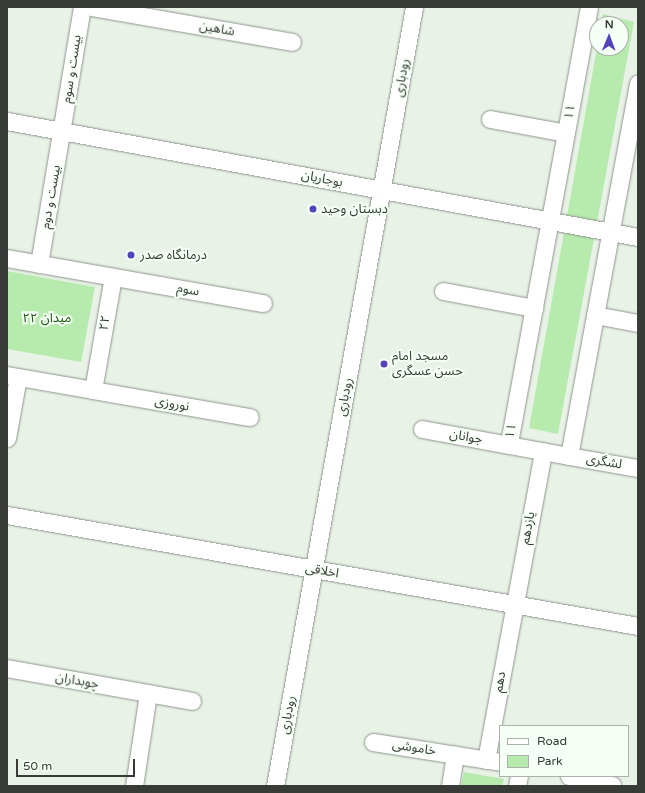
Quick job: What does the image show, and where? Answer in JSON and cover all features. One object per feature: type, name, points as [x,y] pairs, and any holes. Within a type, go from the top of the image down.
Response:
[{"type":"street","name":"بیست و سوم","points":[[63,130],[82,7]]},
{"type":"street","name":"شاهین","points":[[92,7],[144,12],[292,42]]},
{"type":"street","name":"رودباری","points":[[275,786],[414,7]]},
{"type":"street","name":"۱۱","points":[[569,456],[509,445],[589,7]]},
{"type":"street","points":[[569,456],[611,232],[632,150],[638,83]]},
{"type":"street","points":[[490,119],[566,133]]},
{"type":"street","name":"بوجاریان","points":[[7,121],[63,130],[638,237]]},
{"type":"street","name":"بیست و دوم","points":[[39,264],[63,130]]},
{"type":"street","points":[[7,258],[113,277]]},
{"type":"street","name":"سوم","points":[[113,277],[263,302]]},
{"type":"street","name":"۲۲","points":[[93,390],[113,277]]},
{"type":"street","points":[[443,291],[534,308]]},
{"type":"street","points":[[595,315],[638,323]]},
{"type":"street","points":[[7,438],[12,376],[93,390]]},
{"type":"street","name":"نوروزی","points":[[93,390],[250,417]]},
{"type":"street","name":"جوانان","points":[[422,429],[509,445]]},
{"type":"street","name":"یازدهم","points":[[514,604],[543,451]]},
{"type":"street","name":"لشگری","points":[[569,456],[638,468]]},
{"type":"street","name":"اخلاقی","points":[[7,515],[638,626]]},
{"type":"street","name":"دهم","points":[[493,761],[514,604]]},
{"type":"street","name":"چوبداران","points":[[7,668],[192,701]]},
{"type":"street","points":[[134,786],[148,693]]},
{"type":"street","name":"خاموشی","points":[[373,742],[493,761]]},
{"type":"street","points":[[450,786],[456,754]]},
{"type":"street","points":[[574,777],[612,785]]},
{"type":"green space","points":[[629,21],[634,22],[629,49]]},
{"type":"green space","points":[[596,56],[628,56],[558,434],[529,428]]},
{"type":"green space","name":"میدان ۲۲","points":[[7,271],[95,287],[81,362],[7,349]]},
{"type":"green space","points":[[464,772],[504,779],[502,786],[461,786]]},
{"type":"place","name":"دبستان وحید","points":[[313,209]]},
{"type":"place","name":"درمانگاه صدر","points":[[131,255]]},
{"type":"place","name":"مسجد امام حسن عسگری","points":[[384,364]]}]
